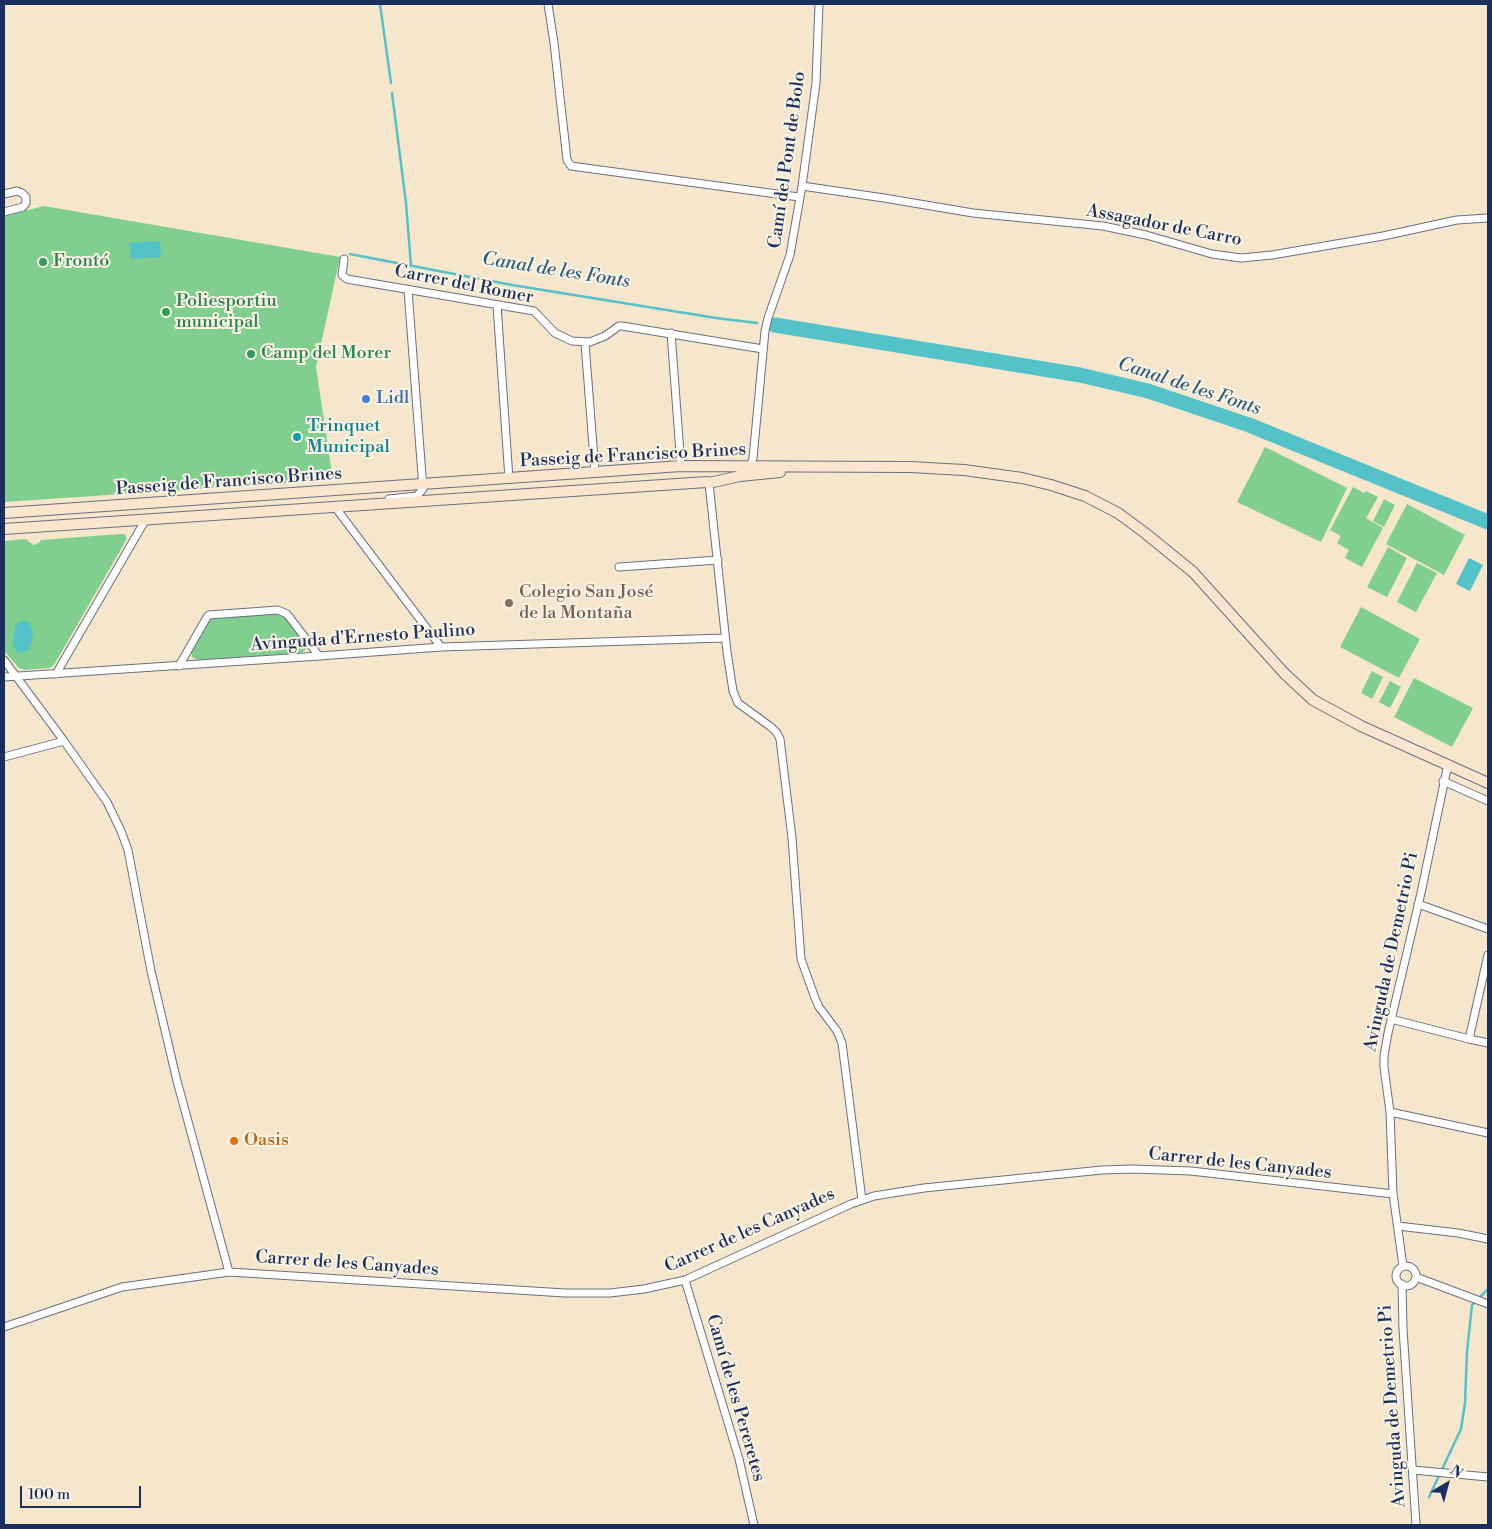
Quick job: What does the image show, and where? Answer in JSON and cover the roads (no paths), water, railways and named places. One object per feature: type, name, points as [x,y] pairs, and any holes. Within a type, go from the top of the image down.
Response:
[{"type":"street","points":[[548,4],[567,160],[571,166],[800,196]]},
{"type":"street","name":"Camí del Pont de Bolo","points":[[751,466],[765,331],[790,256],[802,186],[816,83],[819,4]]},
{"type":"street","name":"Assagador de Carro","points":[[802,186],[973,213],[1103,226],[1146,235],[1212,254],[1241,258],[1272,255],[1383,236],[1457,220],[1488,218]]},
{"type":"street","points":[[4,194],[17,191],[22,193],[26,197],[26,203],[23,207],[4,212]]},
{"type":"street","name":"Carrer del Romer","points":[[344,259],[342,275],[347,280],[534,311],[555,333],[572,341],[585,342]]},
{"type":"street","points":[[372,504],[377,500],[417,496],[423,488],[408,290]]},
{"type":"street","points":[[497,305],[509,479]]},
{"type":"street","points":[[595,472],[585,342],[605,336],[618,326],[763,349]]},
{"type":"street","points":[[671,334],[681,466]]},
{"type":"street","name":"Passeig de Francisco Brines","points":[[4,513],[681,466],[828,467]]},
{"type":"street","points":[[705,466],[714,482]]},
{"type":"street","points":[[716,466],[714,482],[718,560],[725,638],[733,691],[735,699],[742,707],[771,727],[777,733],[780,740],[792,838],[801,959],[815,998],[830,1023],[838,1031],[842,1043],[862,1200]]},
{"type":"street","points":[[714,482],[729,474],[746,473],[751,466]]},
{"type":"street","points":[[828,467],[910,467],[993,473],[1051,485],[1085,496],[1103,505],[1145,533],[1193,572],[1284,673],[1313,700],[1349,720],[1488,783]]},
{"type":"street","name":"Passeig de Francisco Brines","points":[[4,529],[714,482],[740,476],[828,467]]},
{"type":"street","points":[[335,507],[441,647]]},
{"type":"street","points":[[56,674],[146,519]]},
{"type":"street","points":[[619,567],[718,560]]},
{"type":"street","points":[[179,666],[207,617],[213,614],[241,612],[278,610],[284,612],[319,656]]},
{"type":"street","name":"Avinguda d'Ernesto Paulino","points":[[4,677],[441,647],[725,638]]},
{"type":"street","points":[[4,660],[112,810],[128,850],[151,971],[177,1081],[229,1272]]},
{"type":"street","points":[[4,757],[64,741]]},
{"type":"street","name":"Avinguda de Demetrio Pi","points":[[1403,1266],[1393,1194],[1390,1112],[1384,1067],[1385,1046],[1448,764]]},
{"type":"street","points":[[1444,781],[1488,801]]},
{"type":"street","points":[[1418,904],[1488,929]]},
{"type":"street","points":[[1469,1039],[1488,954]]},
{"type":"street","points":[[1391,1019],[1488,1043]]},
{"type":"street","points":[[1390,1112],[1488,1133]]},
{"type":"street","name":"Carrer de les Canyades","points":[[4,1327],[122,1287],[229,1272],[565,1293],[610,1293],[662,1286],[685,1280],[862,1200],[898,1191],[1102,1170],[1190,1170],[1393,1194]]},
{"type":"street","points":[[1398,1226],[1458,1232],[1488,1239]]},
{"type":"street","points":[[1403,1266],[1411,1267],[1416,1277],[1410,1284],[1402,1284],[1397,1280],[1396,1274],[1403,1266]]},
{"type":"street","points":[[1416,1277],[1488,1304]]},
{"type":"street","name":"Camí de les Pereretes","points":[[685,1280],[739,1459],[754,1525]]},
{"type":"street","name":"Avinguda de Demetrio Pi","points":[[1402,1284],[1403,1329],[1416,1525]]},
{"type":"street","points":[[1413,1470],[1488,1477]]},
{"type":"water","points":[[160,241],[161,257],[131,259],[130,243]]},
{"type":"water","points":[[1469,558],[1483,565],[1470,591],[1456,584]]},
{"type":"water","points":[[21,621],[29,622],[33,631],[29,649],[18,653],[13,646],[15,626]]},
{"type":"waterway","points":[[380,4],[391,83]]},
{"type":"waterway","points":[[392,93],[406,203],[411,266]]},
{"type":"waterway","name":"Canal de les Fonts","points":[[350,254],[512,285],[757,323]]},
{"type":"waterway","name":"Canal de les Fonts","points":[[775,325],[1080,375],[1148,391],[1249,425],[1488,522]]},
{"type":"waterway","points":[[1429,1497],[1461,1429],[1465,1403],[1467,1352],[1472,1305],[1488,1289]]},
{"type":"place","name":"Frontó","points":[[43,262]]},
{"type":"place","name":"Poliesportiu municipal","points":[[166,312]]},
{"type":"place","name":"Camp del Morer","points":[[251,354]]},
{"type":"place","name":"Lidl","points":[[366,399]]},
{"type":"place","name":"Trinquet Municipal","points":[[297,437]]},
{"type":"place","name":"Colegio San José de la Montaña","points":[[509,603]]},
{"type":"place","name":"Oasis","points":[[234,1141]]}]
